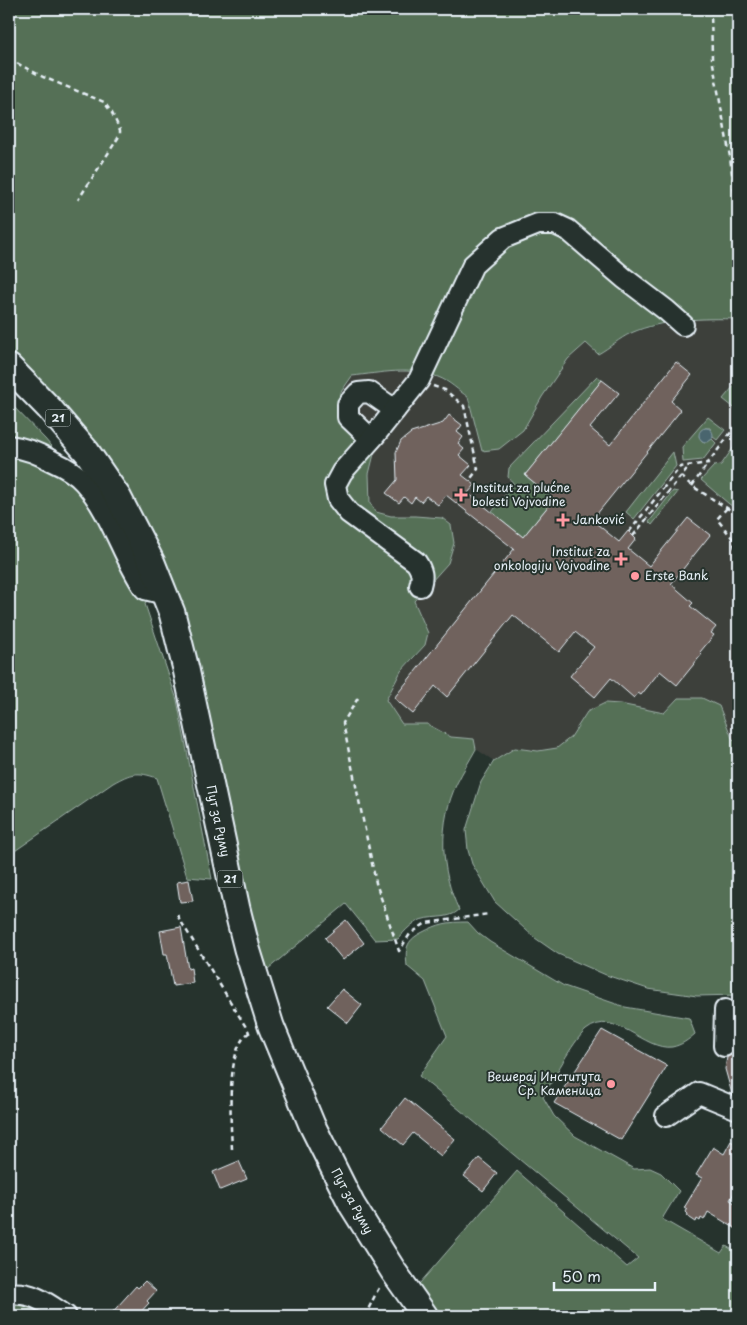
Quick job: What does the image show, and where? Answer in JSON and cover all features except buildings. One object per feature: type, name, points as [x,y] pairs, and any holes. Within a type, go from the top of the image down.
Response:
[{"type":"main road","name":"Пут за Руму","points":[[9,367],[49,408],[103,473],[136,530],[165,594],[195,705],[241,925],[258,987],[260,1029],[308,1117],[352,1205],[394,1272],[425,1316]]},
{"type":"street","points":[[420,586],[423,577],[422,570],[416,562],[349,513],[338,499],[336,485],[342,472],[371,440],[419,380],[472,265],[502,238],[538,224],[555,224],[568,230],[683,325]]},
{"type":"street","points":[[371,440],[348,417],[348,404],[358,393],[369,392],[395,410]]},
{"type":"street","points":[[9,446],[21,447],[37,452],[62,466],[84,482],[107,515],[145,589],[165,594]]},
{"type":"street","points":[[724,1046],[726,1010]]},
{"type":"street","points":[[666,1116],[699,1093],[738,1109]]},
{"type":"street","points":[[9,1294],[35,1296],[66,1316]]},
{"type":"path","points":[[711,9],[712,58],[730,157],[738,221]]},
{"type":"path","points":[[9,59],[43,77],[104,102],[112,113],[120,130],[120,135],[78,200]]},
{"type":"path","points":[[419,380],[445,390],[464,406],[478,469],[469,480]]},
{"type":"path","points":[[692,486],[738,423]]},
{"type":"path","points":[[629,532],[680,466],[708,463]]},
{"type":"path","points":[[633,536],[690,466]]},
{"type":"path","points":[[681,476],[692,486],[738,515]]},
{"type":"path","points":[[727,508],[717,519],[731,535],[738,551],[738,562]]},
{"type":"path","points":[[358,698],[343,723],[376,883],[399,951],[410,934],[426,923],[488,914]]},
{"type":"path","points":[[177,915],[260,1029],[237,1052],[232,1070],[230,1104],[232,1149]]},
{"type":"path","points":[[364,1316],[382,1284],[394,1272]]},
{"type":"shaded area","points":[[701,318],[738,319],[738,744],[732,738],[719,706],[678,698],[664,713],[620,704],[605,703],[587,712],[571,737],[557,748],[538,751],[515,748],[494,761],[476,749],[474,739],[451,737],[427,724],[402,724],[386,700],[401,671],[419,653],[428,633],[414,601],[448,563],[454,543],[451,525],[441,518],[391,516],[376,512],[370,503],[369,474],[375,450],[359,439],[338,420],[341,392],[352,376],[391,371],[417,371],[440,378],[468,397],[482,451],[542,397],[568,359],[586,343],[598,354],[631,333],[665,323]]},
{"type":"green space","points":[[9,9],[738,9],[738,319],[697,319],[643,328],[631,333],[598,354],[586,343],[568,359],[542,397],[523,430],[499,449],[482,451],[468,397],[438,377],[406,371],[352,376],[341,392],[338,420],[359,439],[375,450],[369,474],[370,503],[376,512],[391,516],[442,518],[451,525],[454,543],[448,563],[414,601],[428,633],[425,645],[401,671],[386,700],[402,724],[427,724],[451,737],[474,739],[476,749],[451,798],[444,830],[445,863],[448,879],[459,910],[444,917],[427,918],[416,922],[398,939],[375,940],[346,904],[262,974],[172,586],[9,356]]},
{"type":"green space","points":[[597,376],[602,380],[525,475],[554,499],[523,537],[492,512],[514,484],[508,477],[509,468]]},
{"type":"green space","points":[[738,381],[738,411],[723,399]]},
{"type":"green space","points":[[9,402],[63,460],[148,597],[145,604],[177,700],[212,879],[187,877],[157,778],[144,774],[130,775],[113,783],[9,855]]},
{"type":"green space","points":[[708,417],[725,430],[717,440],[713,437],[710,428],[705,428],[699,436],[702,441],[705,442],[712,439],[716,443],[703,460],[683,462],[682,447]]},
{"type":"green space","points":[[738,441],[738,510],[701,480],[714,466],[721,465]]},
{"type":"green space","points":[[673,452],[676,466],[634,519],[626,512]]},
{"type":"green space","points":[[673,491],[678,492],[652,525],[649,522]]},
{"type":"green space","points":[[678,698],[702,698],[719,706],[732,738],[738,744],[738,995],[697,996],[648,989],[606,975],[558,954],[535,938],[495,902],[472,864],[468,850],[466,830],[481,782],[494,761],[515,748],[538,751],[557,748],[571,737],[587,712],[605,703],[620,704],[664,713]]},
{"type":"green space","points":[[468,922],[490,942],[564,986],[625,1007],[689,1018],[695,1034],[682,1044],[672,1047],[651,1043],[619,1026],[597,1024],[586,1030],[569,1052],[543,1097],[554,1116],[575,1136],[634,1169],[650,1168],[661,1173],[679,1191],[662,1219],[721,1253],[726,1246],[738,1253],[738,1316],[431,1316],[413,1291],[517,1171],[627,1267],[638,1258],[419,1076],[447,1036],[425,981],[407,966],[406,955],[409,942],[433,927],[449,923]]},
{"type":"green space","points":[[9,1298],[70,1316],[9,1316]]},
{"type":"water","points":[[703,428],[709,428],[713,435],[709,442],[703,442],[699,438],[699,432]]},
{"type":"place","name":"Institut za plućne bolesti Vojvodine","points":[[461,495]]},
{"type":"place","name":"Janković","points":[[563,520]]},
{"type":"place","name":"Institut za onkologiju Vojvodine","points":[[621,559]]},
{"type":"place","name":"Erste Bank","points":[[635,576]]},
{"type":"place","name":"Вешерај Института Ср. Каменица","points":[[611,1084]]}]
